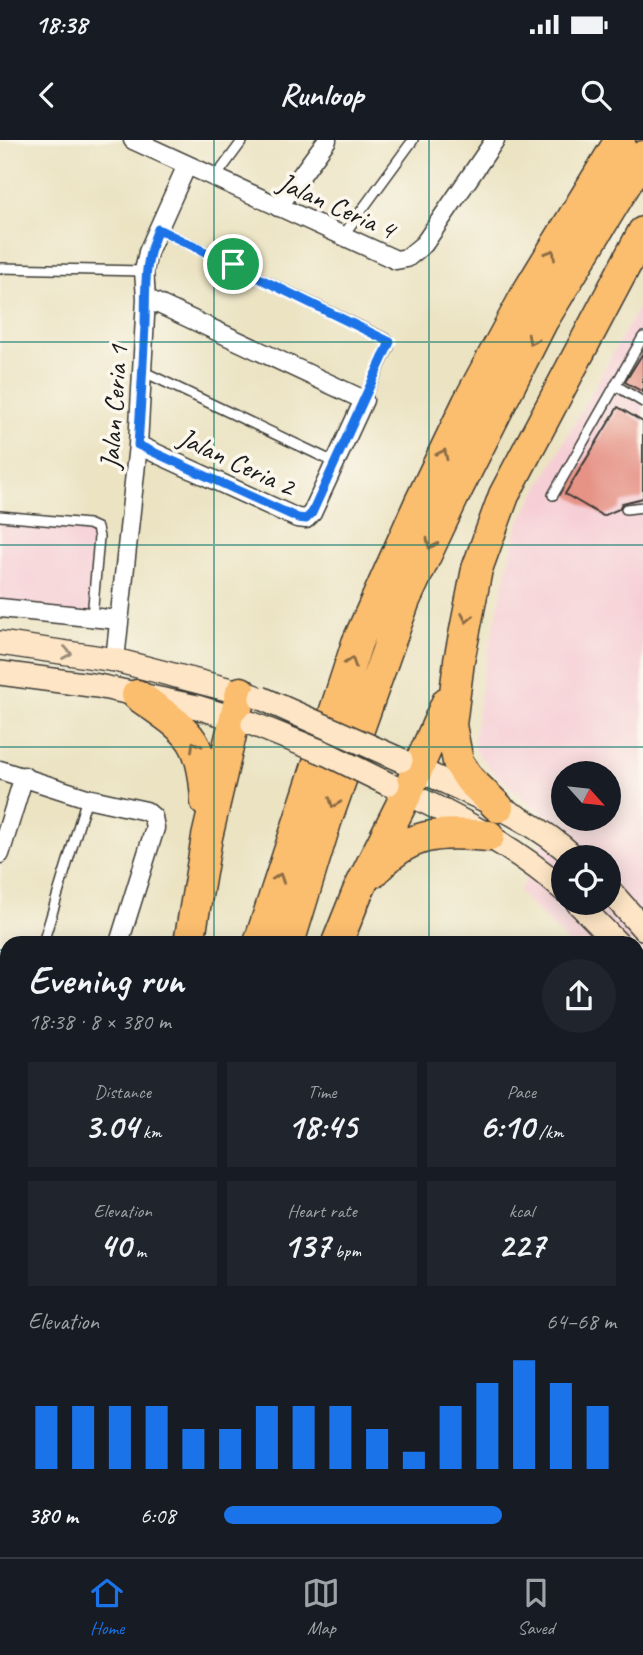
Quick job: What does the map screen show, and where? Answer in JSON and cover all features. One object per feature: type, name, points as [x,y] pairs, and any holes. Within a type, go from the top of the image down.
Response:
[{"type":"highway","points":[[261,936],[357,643],[419,505],[468,402],[522,302],[620,140]]},
{"type":"highway","points":[[291,936],[326,822],[405,600],[542,322],[643,156]]},
{"type":"highway","points":[[498,807],[470,780],[458,762],[452,725],[459,661],[477,569],[504,495],[643,232]]},
{"type":"highway","points":[[340,936],[403,777],[443,715],[459,661]]},
{"type":"highway","points":[[137,695],[177,724],[196,742],[204,766],[207,837]]},
{"type":"highway","points":[[189,936],[207,837],[247,708]]},
{"type":"highway","points":[[358,891],[390,853],[421,836],[447,832],[489,836]]},
{"type":"main road","points":[[0,643],[115,660],[247,708],[403,777],[498,807],[562,845]]},
{"type":"main road","points":[[0,673],[98,686],[137,695],[247,708]]},
{"type":"main road","points":[[403,777],[538,867],[551,878]]},
{"type":"main road","points":[[621,903],[643,928]]},
{"type":"main road","points":[[590,915],[610,936]]},
{"type":"street","name":"Jalan Ceria 4","points":[[133,140],[396,260],[407,258],[424,244],[488,143]]},
{"type":"street","points":[[278,207],[327,140]]},
{"type":"street","name":"Jalan Ceria 1","points":[[115,660],[138,445],[146,298],[144,271],[148,251],[187,165]]},
{"type":"street","points":[[146,298],[364,400],[336,463]]},
{"type":"street","name":"Jalan Ceria 2","points":[[138,445],[298,518],[306,519],[312,513],[336,463]]},
{"type":"street","points":[[0,608],[119,620]]},
{"type":"street","points":[[0,770],[87,798],[146,811],[153,817],[155,828],[121,936]]},
{"type":"street","points":[[0,854],[24,776]]},
{"type":"lane","points":[[215,178],[243,140]]},
{"type":"lane","points":[[342,237],[413,140]]},
{"type":"lane","points":[[158,229],[388,340],[389,347],[364,400]]},
{"type":"lane","points":[[0,268],[144,271]]},
{"type":"lane","points":[[553,495],[643,337]]},
{"type":"lane","points":[[142,371],[336,463]]},
{"type":"lane","points":[[615,385],[643,402]]},
{"type":"lane","points":[[626,509],[643,507]]},
{"type":"lane","points":[[0,516],[78,523],[97,528],[99,537],[92,617]]},
{"type":"lane","points":[[45,936],[87,798]]},
{"type":"shaded area","points":[[643,299],[643,936],[562,936],[519,892],[551,823],[551,831],[621,831],[621,761],[551,761],[551,820],[497,776],[473,748],[482,679],[517,527]]},
{"type":"shaded area","points":[[0,513],[99,526],[95,622],[0,613]]},
{"type":"building","points":[[643,353],[643,392],[625,382]]},
{"type":"building","points":[[618,407],[643,422],[643,498],[622,503],[619,509],[603,516],[565,494]]},
{"type":"route","points":[[158,229],[233,264],[390,342],[358,417],[312,513],[306,519],[298,518],[138,445],[146,298],[144,271],[148,251],[158,229]]}]
